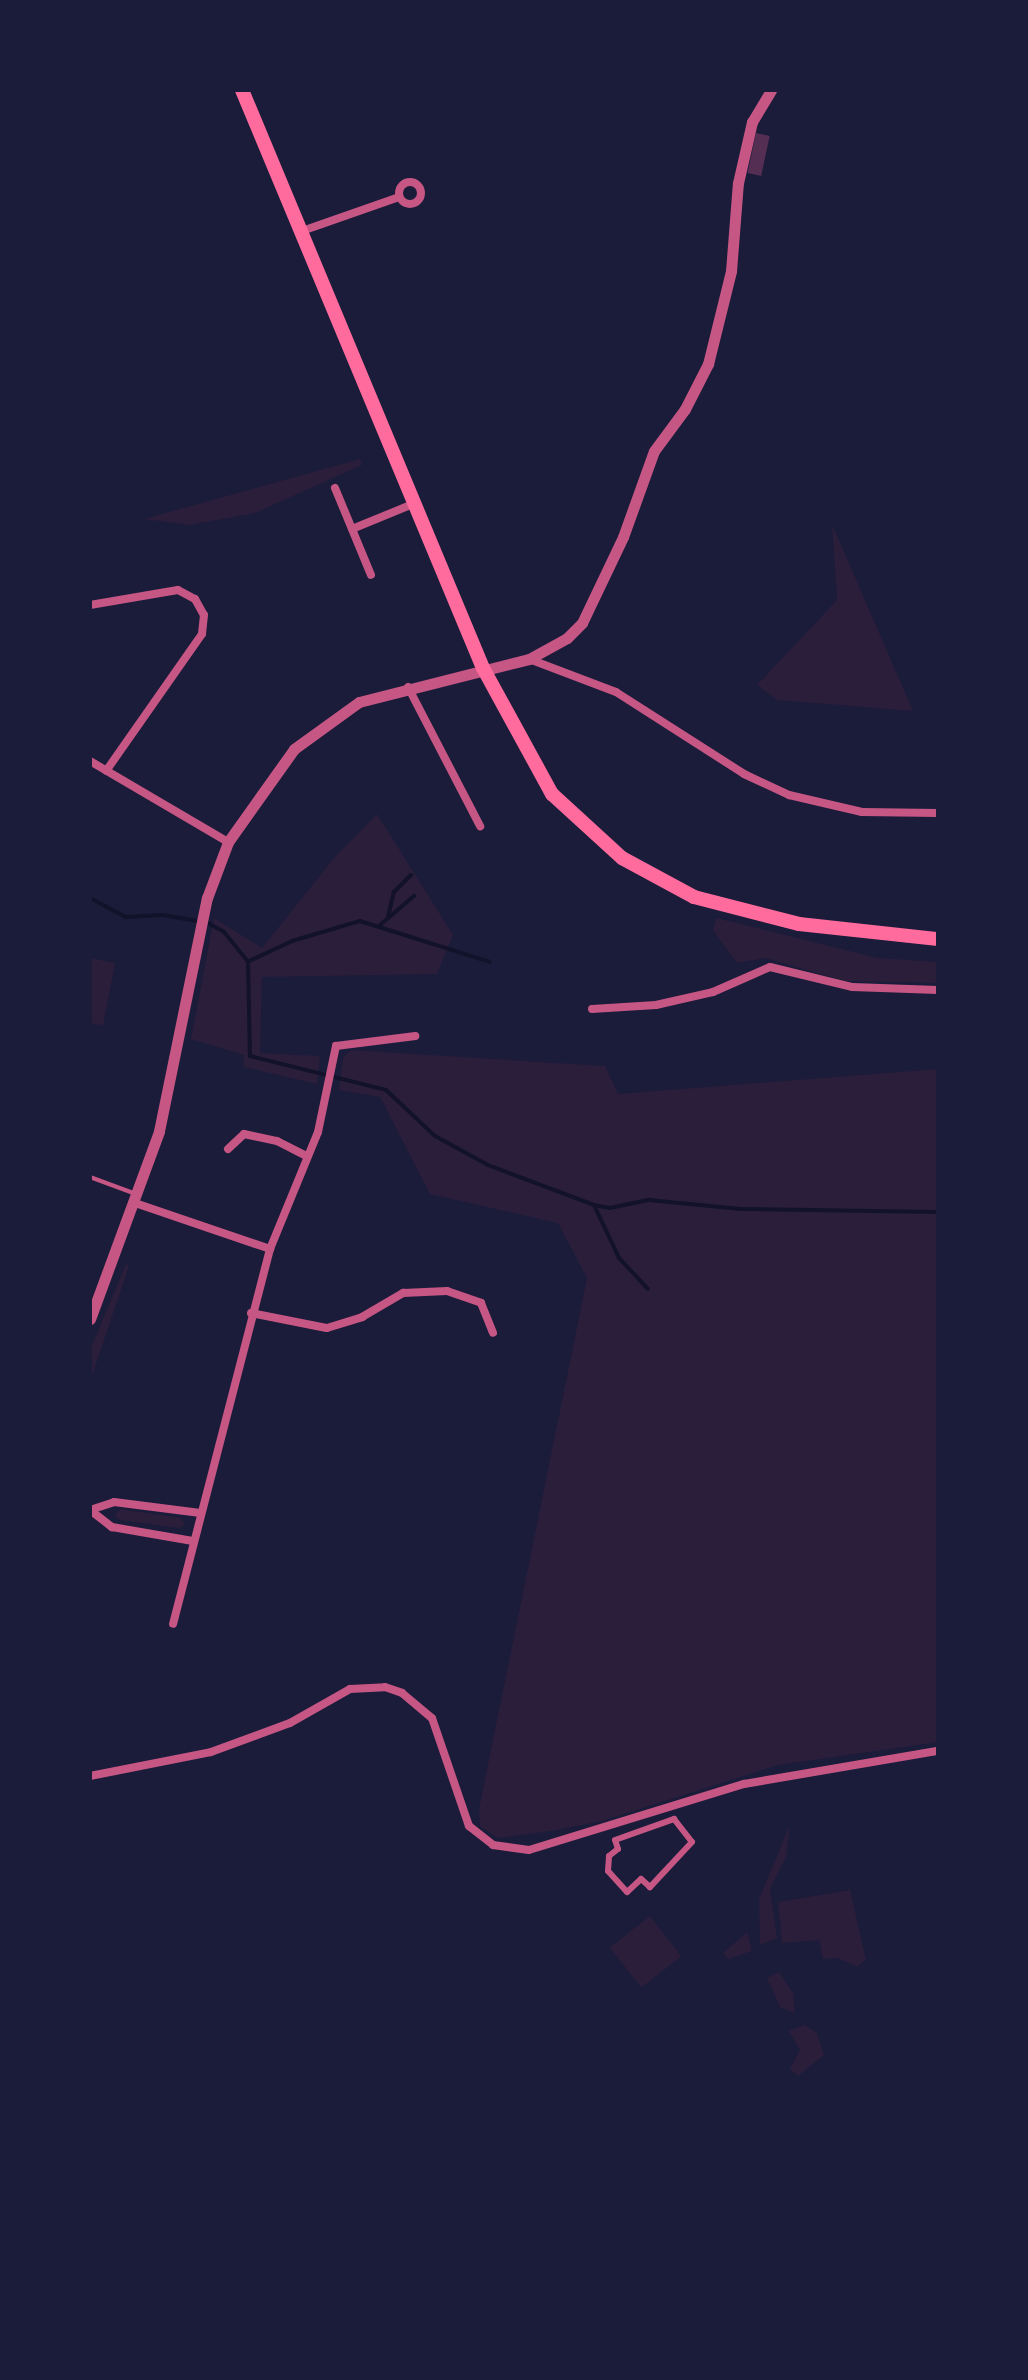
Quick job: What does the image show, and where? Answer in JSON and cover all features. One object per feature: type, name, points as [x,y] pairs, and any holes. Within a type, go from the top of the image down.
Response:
[{"type":"main road","points":[[242,90],[483,668],[552,794],[583,828],[644,872],[738,912],[872,935],[938,939]]},
{"type":"street","points":[[90,1319],[136,1199],[166,1102],[205,911],[228,842],[294,749],[359,702],[483,668],[529,659],[567,638],[582,623],[623,537],[654,451],[685,409],[708,364],[731,271],[738,183],[752,122],[771,90]]},
{"type":"street","points":[[302,231],[399,197]]},
{"type":"street","points":[[335,488],[371,575]]},
{"type":"street","points":[[352,529],[413,504]]},
{"type":"street","points":[[90,605],[178,590],[195,599],[204,615],[202,634],[106,771]]},
{"type":"street","points":[[529,659],[616,692],[744,774],[789,795],[862,812],[938,813]]},
{"type":"street","points":[[408,687],[480,826]]},
{"type":"street","points":[[90,761],[228,842]]},
{"type":"street","points":[[592,1009],[656,1005],[713,992],[770,967],[852,987],[938,990]]},
{"type":"street","points":[[173,1624],[251,1313],[304,1155],[318,1132],[330,1065],[341,1042],[415,1036]]},
{"type":"street","points":[[228,1149],[244,1134],[277,1141],[304,1155]]},
{"type":"street","points":[[136,1199],[270,1249]]},
{"type":"street","points":[[251,1313],[327,1328],[362,1317],[403,1293],[447,1291],[481,1303],[493,1333]]},
{"type":"street","points":[[90,1510],[114,1502],[200,1513]]},
{"type":"street","points":[[90,1510],[112,1527],[193,1541]]},
{"type":"street","points":[[90,1776],[211,1752],[290,1723],[350,1689],[385,1687],[402,1693],[432,1718],[469,1826],[493,1845],[529,1850],[744,1784],[938,1751]]},
{"type":"street","points":[[674,1819],[692,1842],[650,1887],[641,1879],[627,1892],[608,1871],[609,1856],[618,1849],[615,1840],[674,1819]]},
{"type":"lane","points":[[90,1177],[136,1199]]},
{"type":"shaded area","points":[[360,459],[362,465],[255,513],[190,525],[144,519]]},
{"type":"shaded area","points":[[832,524],[913,711],[777,700],[757,685],[837,600]]},
{"type":"shaded area","points":[[377,814],[453,935],[437,974],[262,977],[260,1053],[320,1056],[317,1084],[244,1067],[244,1055],[191,1039],[214,918],[262,948],[334,858]]},
{"type":"shaded area","points":[[716,918],[878,958],[938,962],[938,983],[845,981],[766,958],[737,963],[713,930]]},
{"type":"shaded area","points":[[90,958],[115,963],[103,1026],[90,1023]]},
{"type":"shaded area","points":[[351,1050],[605,1066],[618,1094],[938,1069],[938,1742],[778,1765],[602,1821],[551,1831],[498,1838],[480,1826],[479,1809],[587,1278],[558,1223],[430,1194],[380,1097],[339,1090],[343,1058]]},
{"type":"shaded area","points":[[126,1264],[129,1266],[90,1382],[90,1350]]},
{"type":"shaded area","points":[[120,1509],[181,1518],[185,1524],[180,1528],[119,1520],[115,1515]]},
{"type":"shaded area","points":[[790,1825],[786,1857],[770,1889],[777,1938],[760,1945],[759,1899]]},
{"type":"shaded area","points":[[850,1890],[866,1960],[857,1967],[838,1958],[823,1959],[819,1940],[782,1943],[778,1902]]},
{"type":"shaded area","points":[[650,1916],[681,1956],[641,1988],[610,1947]]},
{"type":"shaded area","points":[[747,1932],[752,1951],[728,1959],[723,1953]]},
{"type":"shaded area","points":[[779,1972],[793,1993],[795,2013],[780,2007],[767,1978]]},
{"type":"shaded area","points":[[804,2025],[817,2033],[824,2055],[798,2076],[790,2069],[800,2050],[789,2031]]},
{"type":"building","points":[[756,133],[770,136],[761,176],[747,173]]},
{"type":"waterway","points":[[388,917],[394,892],[411,875]]},
{"type":"waterway","points":[[380,925],[414,896]]},
{"type":"waterway","points":[[90,898],[125,917],[163,915],[208,923],[224,932],[248,962],[250,1056],[386,1090],[435,1136],[488,1165],[594,1205],[610,1208],[649,1200],[741,1209],[938,1212]]},
{"type":"waterway","points":[[249,961],[292,941],[360,921],[490,962]]},
{"type":"waterway","points":[[594,1205],[619,1258],[648,1289]]}]
